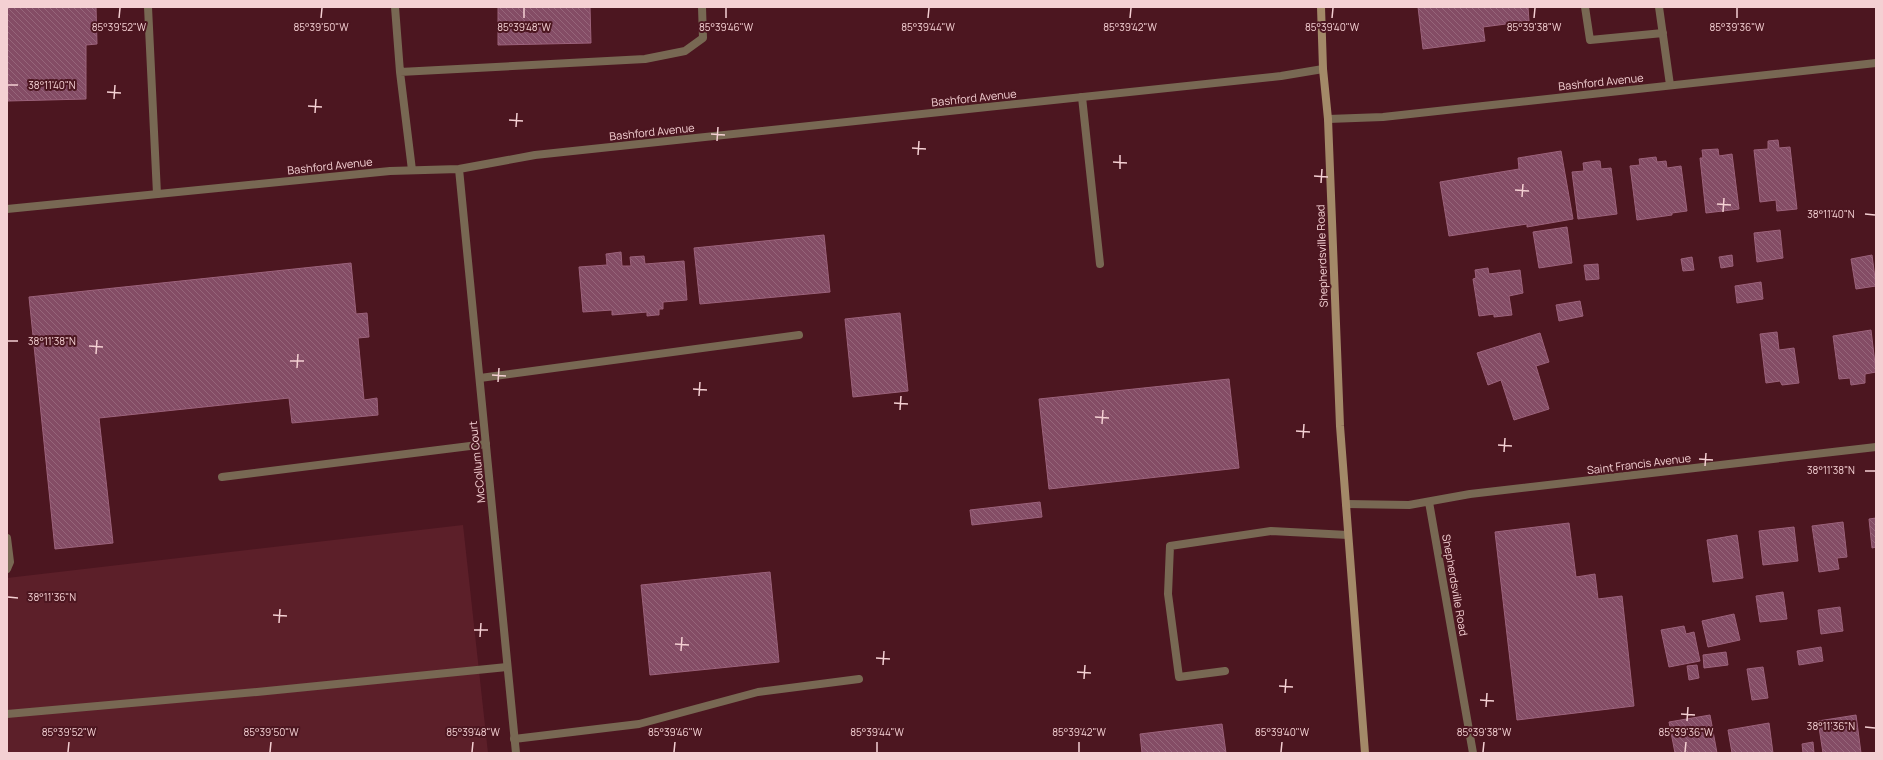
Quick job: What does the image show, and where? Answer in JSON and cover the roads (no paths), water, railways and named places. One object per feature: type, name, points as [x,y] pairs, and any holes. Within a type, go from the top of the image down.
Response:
[{"type":"main road","name":"Shepherdsville Road","points":[[1321,7],[1323,69],[1328,120],[1340,426],[1365,753]]},
{"type":"street","points":[[148,7],[157,194]]},
{"type":"street","points":[[395,7],[400,72],[412,170]]},
{"type":"street","points":[[400,72],[645,59],[685,51],[703,38],[702,7]]},
{"type":"street","points":[[1586,7],[1590,40],[1663,33]]},
{"type":"street","points":[[1659,7],[1670,85]]},
{"type":"street","name":"Bashford Avenue","points":[[1328,120],[1383,117],[1876,63]]},
{"type":"street","name":"Bashford Avenue","points":[[7,209],[412,170],[459,169],[535,155],[1281,76],[1323,69]]},
{"type":"street","points":[[1082,97],[1100,264]]},
{"type":"street","name":"McCollum Court","points":[[459,169],[516,753]]},
{"type":"street","points":[[480,378],[799,335]]},
{"type":"street","points":[[222,477],[486,444]]},
{"type":"street","name":"Saint Francis Avenue","points":[[1429,502],[1470,494],[1876,447]]},
{"type":"street","points":[[1346,504],[1408,505],[1429,502]]},
{"type":"street","name":"Shepherdsville Road","points":[[1429,502],[1473,753]]},
{"type":"street","points":[[1225,671],[1178,677],[1168,594],[1170,546],[1271,531],[1348,535]]},
{"type":"street","points":[[7,538],[10,562],[7,569]]},
{"type":"street","points":[[7,714],[258,692],[508,667]]},
{"type":"street","points":[[514,740],[639,724],[758,692],[858,679]]}]
